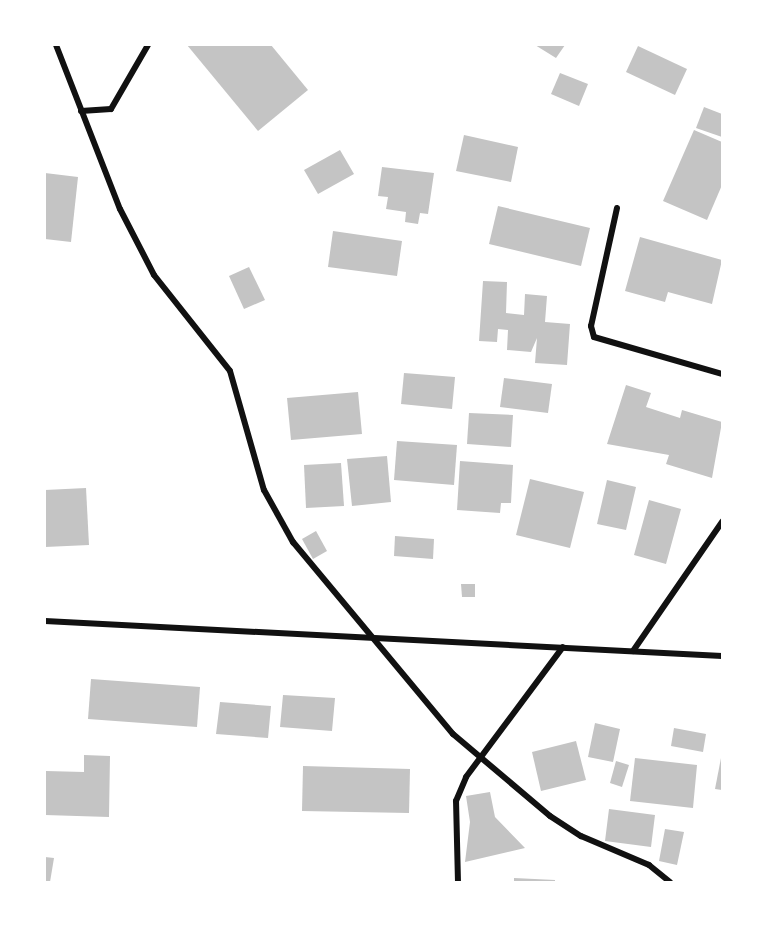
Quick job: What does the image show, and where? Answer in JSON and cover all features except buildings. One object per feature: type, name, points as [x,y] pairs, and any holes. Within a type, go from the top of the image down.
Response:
[{"type":"street","points":[[56,45],[81,111],[154,275],[230,371],[264,490],[293,542],[372,641],[447,728],[550,816],[581,836],[649,865],[670,882]]},
{"type":"street","points":[[81,111],[111,109],[148,45]]},
{"type":"street","points":[[616,208],[591,326],[594,337],[722,374]]},
{"type":"street","points":[[633,651],[722,522]]},
{"type":"street","points":[[45,621],[372,641],[722,656]]},
{"type":"street","points":[[458,882],[456,801],[479,755],[563,648]]}]
